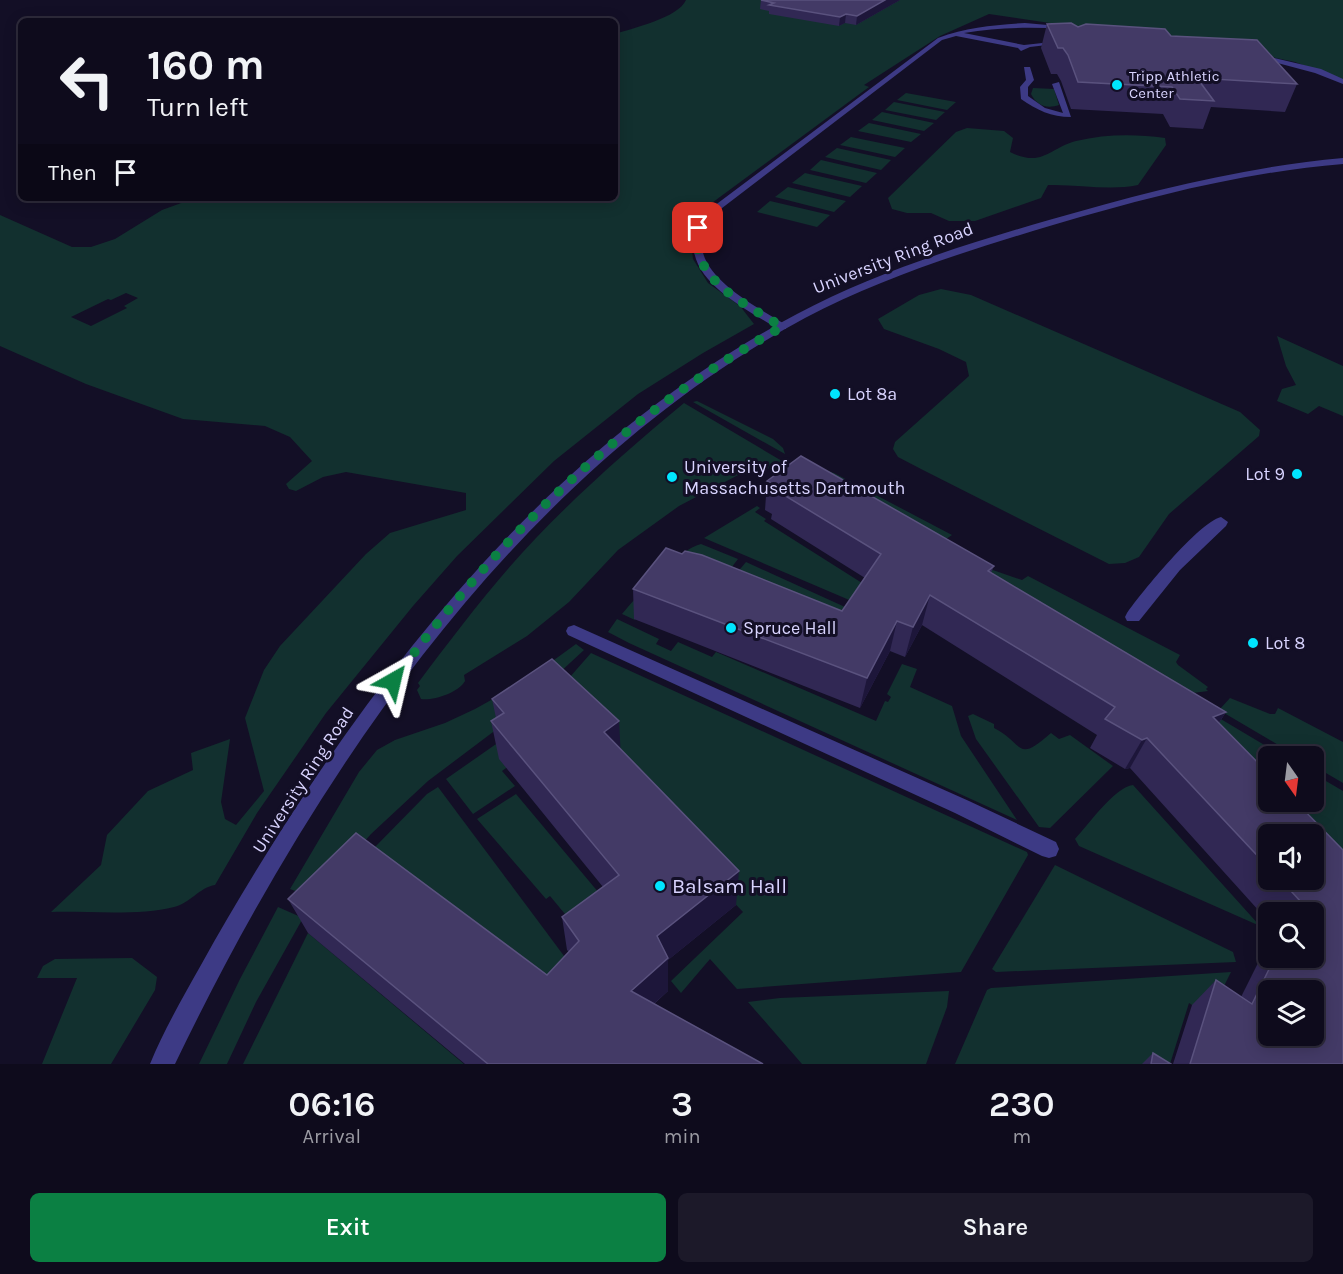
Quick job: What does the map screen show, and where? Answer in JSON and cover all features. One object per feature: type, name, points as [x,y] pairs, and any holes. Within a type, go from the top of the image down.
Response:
[{"type":"street","points":[[782,327],[724,289],[701,264],[696,248],[698,228],[717,206],[940,39],[1001,25],[1075,28]]},
{"type":"street","points":[[955,34],[1022,48],[1062,43],[1051,26]]},
{"type":"street","points":[[1249,55],[1295,65],[1343,82]]},
{"type":"street","points":[[1027,69],[1030,80],[1024,87],[1024,97],[1042,110],[1065,115],[1056,84]]},
{"type":"street","name":"University Ring Road","points":[[162,1064],[225,941],[287,837],[369,715],[461,595],[546,504],[628,429],[697,378],[782,327],[833,301],[906,270],[1080,214],[1270,169],[1343,161]]},
{"type":"street","points":[[1133,617],[1169,570],[1221,522]]},
{"type":"street","points":[[574,631],[1049,849]]},
{"type":"green space","points":[[686,0],[1343,0],[1343,80],[1295,62],[1247,52],[989,14],[940,36],[864,85],[869,87],[705,208],[693,224],[690,234],[693,259],[708,283],[740,306],[754,324],[638,394],[554,461],[457,556],[326,713],[257,813],[215,885],[204,889],[185,903],[160,910],[51,912],[101,865],[107,835],[148,791],[193,770],[191,753],[230,739],[221,802],[225,819],[236,825],[264,791],[245,718],[264,670],[280,646],[366,554],[390,533],[466,510],[466,493],[346,472],[323,477],[296,491],[289,489],[286,484],[312,461],[290,437],[265,426],[183,419],[86,384],[0,346],[0,215],[72,247],[91,247],[115,239],[162,210],[187,201],[618,201],[618,33],[654,22],[674,12]],"holes":[[[126,293],[138,298],[124,306],[127,308],[91,326],[71,317]]]},
{"type":"green space","points":[[1033,88],[1054,89],[1059,105],[1050,107],[1039,104],[1031,94]]},
{"type":"green space","points":[[906,93],[956,102],[947,110],[897,100]]},
{"type":"green space","points":[[894,102],[945,112],[936,120],[885,110]]},
{"type":"green space","points":[[882,112],[934,123],[924,131],[872,120]]},
{"type":"green space","points":[[869,123],[921,134],[911,142],[858,131]]},
{"type":"green space","points":[[967,128],[1004,131],[1013,138],[1010,152],[1030,158],[1045,155],[1076,141],[1109,136],[1132,135],[1165,138],[1166,145],[1138,185],[1116,187],[1048,185],[1041,198],[975,221],[949,221],[931,213],[907,213],[892,209],[888,198],[956,132]]},
{"type":"green space","points":[[851,137],[905,148],[895,157],[840,145]]},
{"type":"green space","points":[[837,148],[891,160],[881,170],[825,157]]},
{"type":"green space","points":[[821,160],[877,173],[866,183],[810,170]]},
{"type":"green space","points":[[805,173],[862,186],[850,197],[792,183]]},
{"type":"green space","points":[[788,187],[846,201],[834,212],[775,197]]},
{"type":"green space","points":[[770,201],[830,215],[817,227],[757,212]]},
{"type":"green space","points":[[941,289],[971,295],[1240,412],[1260,430],[1259,436],[1169,514],[1139,557],[1125,563],[1109,564],[898,457],[893,449],[895,442],[969,376],[966,362],[939,349],[884,329],[878,319],[919,295]]},
{"type":"green space","points":[[1277,336],[1343,366],[1343,416],[1319,406],[1308,414],[1277,401],[1282,389],[1296,385],[1286,366]]},
{"type":"green space","points":[[697,401],[773,439],[783,448],[785,454],[693,402]]},
{"type":"green space","points":[[684,403],[782,461],[772,469],[756,467],[742,473],[679,506],[618,550],[569,602],[527,636],[464,675],[465,681],[457,689],[438,697],[421,699],[417,690],[420,686],[418,683],[520,555],[589,486]]},
{"type":"green space","points":[[827,471],[834,473],[952,535],[946,539]]},
{"type":"green space","points":[[757,506],[760,508],[755,512],[766,519],[764,521],[881,595],[868,608],[704,538]]},
{"type":"green space","points":[[701,544],[738,559],[714,590],[666,578],[635,620],[622,614],[670,563],[681,554]]},
{"type":"green space","points":[[746,562],[856,612],[844,631],[720,593]]},
{"type":"green space","points":[[984,567],[1022,580],[1028,576],[1180,655],[1176,662],[1178,665],[1208,687],[1206,689],[1208,691],[1193,693],[982,570]]},
{"type":"green space","points":[[617,619],[659,639],[656,644],[671,651],[678,642],[712,657],[716,652],[876,721],[885,701],[888,702],[891,697],[887,694],[902,664],[917,669],[910,687],[952,706],[961,736],[1017,820],[629,643],[608,632]]},
{"type":"green space","points":[[576,644],[584,650],[505,723],[428,781],[371,834],[314,898],[290,889],[359,772],[377,750],[395,740],[445,723],[475,709],[525,681]]},
{"type":"green space","points":[[591,653],[1027,852],[1028,855],[961,972],[737,989],[710,959],[681,993],[671,981],[743,912],[611,774],[562,686]]},
{"type":"green space","points":[[1230,698],[1270,714],[1275,714],[1278,708],[1343,742],[1343,783],[1324,772],[1324,746],[1280,746],[1219,710]]},
{"type":"green space","points":[[1209,712],[1266,746],[1258,746],[1258,770]]},
{"type":"green space","points":[[973,714],[994,724],[994,728],[1021,748],[1032,748],[1051,733],[1059,739],[1070,735],[1113,766],[1050,828],[1039,827],[976,739],[968,716]]},
{"type":"green space","points":[[499,742],[516,761],[502,771],[515,786],[473,814],[446,779]]},
{"type":"green space","points":[[1324,780],[1343,791],[1343,856],[1324,837],[1324,824],[1311,824],[1299,812],[1324,812]]},
{"type":"green space","points":[[1133,785],[1258,925],[1079,846],[1075,839],[1110,799],[1126,787]]},
{"type":"green space","points":[[438,787],[570,964],[554,1007],[374,848],[427,794]]},
{"type":"green space","points":[[516,794],[630,930],[584,937],[550,896],[546,899],[477,819]]},
{"type":"green space","points":[[1055,865],[1233,952],[1236,962],[996,972],[992,969]]},
{"type":"green space","points":[[278,907],[303,918],[256,1002],[227,1064],[199,1064],[240,979]]},
{"type":"green space","points":[[308,933],[464,1064],[243,1064]]},
{"type":"green space","points":[[132,958],[157,977],[155,990],[111,1064],[42,1064],[77,978],[37,978],[43,966],[55,959]]},
{"type":"green space","points":[[1231,972],[1209,1016],[1189,1003],[1170,1064],[955,1064],[987,990],[991,988]]},
{"type":"green space","points":[[949,991],[947,1007],[926,1064],[802,1064],[748,1002],[780,998]]},
{"type":"building","points":[[761,0],[885,0],[857,16],[846,14],[840,17],[769,5],[774,3]]},
{"type":"building","points":[[1071,23],[1078,27],[1086,24],[1165,29],[1171,36],[1257,40],[1297,84],[1197,78],[1214,101],[1180,99],[1172,87],[1078,82],[1068,55],[1063,48],[1058,48],[1047,24]]},
{"type":"building","points":[[801,456],[994,566],[988,571],[1226,712],[1213,717],[1258,763],[1258,812],[1306,812],[1318,824],[1258,824],[1258,856],[1147,738],[1142,740],[1105,719],[1115,707],[930,595],[913,627],[897,621],[867,678],[633,589],[666,548],[682,554],[685,551],[702,555],[842,611],[881,554],[774,489],[778,486],[767,481]]},
{"type":"building","name":"Balsam Hall","points":[[552,659],[619,721],[604,732],[739,871],[657,936],[668,958],[631,991],[763,1064],[488,1064],[288,899],[356,833],[547,975],[579,941],[562,917],[619,875],[491,721],[504,713],[492,699]]},
{"type":"building","points":[[1324,831],[1343,850],[1343,1064],[1190,1064],[1216,980],[1252,1004],[1258,992],[1258,1046],[1324,1046],[1324,980],[1264,980],[1270,968],[1324,968],[1324,902],[1301,902],[1290,890],[1324,890]]},
{"type":"building","points":[[1153,1053],[1171,1064],[1151,1064]]},
{"type":"place","name":"Tripp Athletic Center","points":[[1117,85]]},
{"type":"place","name":"Lot 8a","points":[[835,394]]},
{"type":"place","name":"Lot 9","points":[[1297,474]]},
{"type":"place","name":"University of Massachusetts Dartmouth","points":[[672,477]]},
{"type":"place","name":"Spruce Hall","points":[[731,628]]},
{"type":"place","name":"Lot 8","points":[[1253,643]]},
{"type":"place","name":"Balsam Hall","points":[[660,886]]},
{"type":"route","points":[[393,681],[461,595],[512,538],[576,475],[628,429],[673,395],[731,356],[782,327],[724,289],[707,272],[701,264],[696,248],[698,228]]}]
